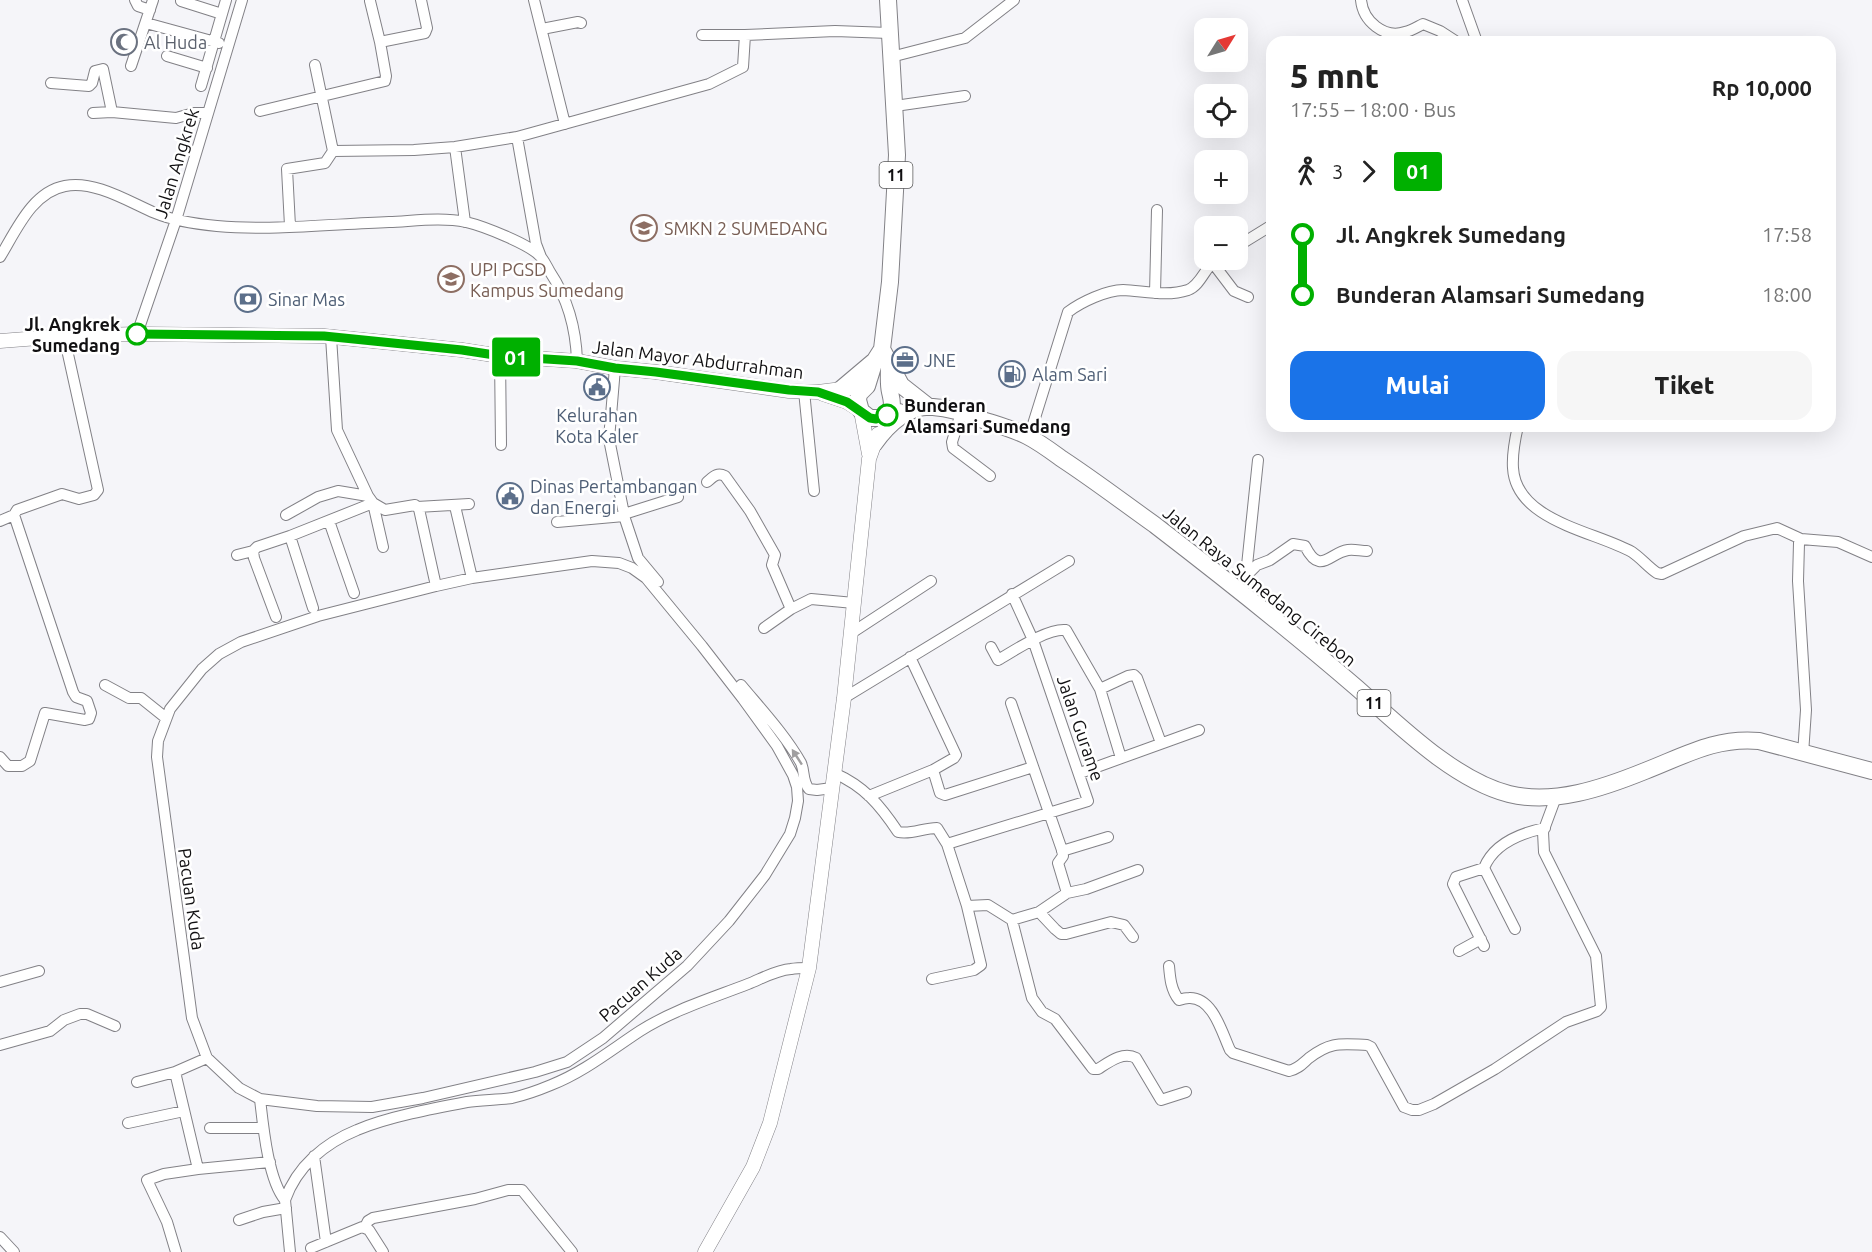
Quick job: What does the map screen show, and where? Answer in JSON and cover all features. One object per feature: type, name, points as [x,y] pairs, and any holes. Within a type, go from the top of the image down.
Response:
[{"type":"highway","name":"11","points":[[886,415],[892,406],[882,357],[890,282],[897,155],[888,0]]},
{"type":"highway","name":"11","points":[[867,386],[882,357]]},
{"type":"highway","points":[[837,393],[882,357],[901,385],[920,406],[892,422],[870,447]]},
{"type":"highway","name":"11","points":[[872,384],[882,385],[920,406],[876,419],[861,411],[858,400],[862,389],[872,384]]},
{"type":"highway","name":"Jalan Raya Sumedang Cirebon","points":[[920,406],[961,413],[1011,429],[1029,437],[1089,477],[1240,580],[1277,620],[1419,742],[1453,767],[1485,785],[1508,793],[1556,797],[1590,790],[1644,772],[1718,742],[1741,739],[1759,741],[1872,771]]},
{"type":"main road","name":"Jalan Mayor Abdurrahman","points":[[0,340],[137,334],[331,337],[501,356],[577,361],[615,368],[811,392],[837,393],[867,386]]},
{"type":"main road","points":[[705,1252],[753,1167],[770,1123],[809,968],[844,698],[870,447],[861,411],[837,393]]},
{"type":"main road","points":[[837,393],[854,415],[870,447]]},
{"type":"main road","points":[[870,447],[886,415]]},
{"type":"street","points":[[131,66],[152,5],[138,6],[135,0]]},
{"type":"street","points":[[201,86],[226,0]]},
{"type":"street","name":"Jalan Angkrek","points":[[137,334],[176,220],[242,0]]},
{"type":"street","points":[[380,42],[425,33],[427,28],[421,0]]},
{"type":"street","points":[[534,0],[565,124]]},
{"type":"street","points":[[891,57],[965,38],[1014,0]]},
{"type":"street","points":[[1361,0],[1365,16],[1376,28],[1392,34],[1406,32],[1423,24],[1448,36]]},
{"type":"street","points":[[1462,0],[1475,36]]},
{"type":"street","points":[[182,2],[222,14]]},
{"type":"street","points":[[260,111],[385,81],[380,42],[370,2]]},
{"type":"street","points":[[146,23],[228,46]]},
{"type":"street","points":[[542,28],[581,23]]},
{"type":"street","points":[[702,34],[745,35],[835,31],[889,33]]},
{"type":"street","points":[[333,151],[455,147],[517,137],[709,84],[736,72],[744,64],[745,35]]},
{"type":"street","points":[[166,56],[207,68]]},
{"type":"street","points":[[291,226],[287,169],[325,163],[333,151],[315,65]]},
{"type":"street","points":[[51,83],[88,86],[93,83],[95,71],[103,69],[112,112]]},
{"type":"street","points":[[895,105],[965,96]]},
{"type":"street","points":[[93,113],[112,112],[176,118],[194,113],[208,113]]},
{"type":"street","points":[[517,137],[536,244],[541,257],[562,290],[575,334],[577,361]]},
{"type":"street","points":[[455,147],[465,222]]},
{"type":"street","points":[[0,257],[38,201],[49,190],[67,185],[81,185],[109,192],[176,220],[216,226],[291,226],[436,220],[465,222],[488,229],[541,257]]},
{"type":"street","points":[[1155,293],[1156,210]]},
{"type":"street","points":[[1248,240],[1266,229]]},
{"type":"street","points":[[1029,437],[1068,312],[1102,294],[1121,290],[1155,293],[1189,290],[1207,270]]},
{"type":"street","points":[[1220,270],[1234,291],[1248,297]]},
{"type":"street","points":[[0,521],[14,515],[17,510],[62,494],[79,499],[94,495],[98,489],[64,336]]},
{"type":"street","points":[[331,337],[337,430],[370,500],[383,547]]},
{"type":"street","points":[[501,356],[501,445]]},
{"type":"street","points":[[615,368],[609,439],[624,515],[638,558],[794,753],[803,768],[806,785],[812,790],[832,788]]},
{"type":"street","points":[[811,392],[814,491]]},
{"type":"street","points":[[961,413],[952,442],[953,448],[990,476]]},
{"type":"street","points":[[1517,432],[1513,469],[1517,485],[1530,503],[1543,514],[1631,552],[1656,573],[1662,573],[1744,536],[1777,528],[1801,539],[1838,542],[1872,557]]},
{"type":"street","points":[[1240,580],[1258,460]]},
{"type":"street","points":[[707,482],[716,475],[725,476],[750,511],[774,555],[772,565],[791,609]]},
{"type":"street","points":[[286,515],[318,497],[338,491],[370,500],[385,510],[415,505],[417,507],[469,504]]},
{"type":"street","points":[[557,522],[624,515],[678,497]]},
{"type":"street","points":[[237,555],[329,521],[370,500]]},
{"type":"street","points":[[454,506],[472,578]]},
{"type":"street","points":[[417,507],[436,585]]},
{"type":"street","points":[[0,757],[8,766],[22,766],[30,761],[45,713],[85,720],[89,719],[91,713],[87,700],[76,697],[73,692],[14,515]]},
{"type":"street","points":[[329,521],[354,593]]},
{"type":"street","points":[[291,536],[313,608]]},
{"type":"street","points":[[1801,539],[1798,560],[1806,710],[1803,754]]},
{"type":"street","points":[[1240,580],[1257,565],[1270,560],[1293,544],[1305,546],[1310,555],[1322,561],[1329,561],[1347,550],[1367,551]]},
{"type":"street","points":[[253,551],[276,617]]},
{"type":"street","name":"Pacuan Kuda","points":[[592,561],[620,563],[632,567],[646,578],[702,646],[787,760],[797,787],[798,801],[790,834],[765,875],[703,951],[603,1038],[567,1062],[536,1072],[444,1094],[372,1107],[317,1106],[260,1099],[238,1088],[207,1058],[192,1018],[157,757],[158,741],[166,718],[170,709],[202,669],[219,654],[241,642],[318,616],[436,585],[472,578],[592,561]]},
{"type":"street","points":[[844,698],[1069,561]]},
{"type":"street","points":[[850,634],[931,581]]},
{"type":"street","name":"Jalan Gurame","points":[[947,844],[1088,801],[1080,772],[1033,640],[1012,594]]},
{"type":"street","points":[[764,628],[791,609],[811,599],[854,603]]},
{"type":"street","points":[[991,647],[998,660],[1033,640],[1060,629],[1066,630],[1100,689],[1121,758]]},
{"type":"street","points":[[869,796],[933,770],[956,755],[910,657]]},
{"type":"street","points":[[1100,689],[1134,675],[1161,744]]},
{"type":"street","points":[[105,685],[129,698],[141,698],[166,718]]},
{"type":"street","points":[[1011,703],[1062,852],[1063,856],[1058,863],[1067,893]]},
{"type":"street","points":[[1080,772],[1199,730]]},
{"type":"street","points":[[933,770],[940,793],[945,795],[1033,767]]},
{"type":"street","points":[[834,773],[853,781],[881,806],[898,832],[907,834],[927,828],[937,828],[947,844],[967,906],[981,965],[975,970],[932,979]]},
{"type":"street","points":[[1169,966],[1170,979],[1176,997],[1179,1000],[1192,998],[1204,1002],[1211,1009],[1233,1053],[1289,1071],[1296,1070],[1311,1057],[1336,1043],[1367,1045],[1371,1047],[1404,1107],[1419,1110],[1434,1104],[1495,1069],[1566,1022],[1597,1011],[1601,1007],[1596,956],[1544,852],[1543,832],[1556,797]]},
{"type":"street","points":[[1459,951],[1482,942],[1453,884],[1456,877],[1484,868],[1492,854],[1506,843],[1528,831],[1545,828]]},
{"type":"street","points":[[1062,852],[1108,837]]},
{"type":"street","points":[[1484,868],[1515,929]]},
{"type":"street","points":[[1012,920],[1039,912],[1067,893],[1078,892],[1138,870]]},
{"type":"street","points":[[967,906],[988,905],[1012,920],[1032,998],[1042,1012],[1055,1019],[1093,1069],[1098,1069],[1122,1056],[1131,1055],[1136,1058],[1161,1100],[1186,1092]]},
{"type":"street","points":[[1039,912],[1061,934],[1111,922],[1124,925],[1133,937]]},
{"type":"street","points":[[239,1220],[285,1204],[298,1173],[314,1156],[357,1130],[388,1120],[467,1102],[513,1097],[552,1085],[600,1060],[640,1031],[677,1012],[789,969],[809,968]]},
{"type":"street","points":[[0,982],[39,970]]},
{"type":"street","points":[[0,1045],[50,1031],[64,1020],[80,1014],[87,1014],[115,1026]]},
{"type":"street","points":[[137,1082],[175,1072],[207,1058]]},
{"type":"street","points":[[175,1072],[198,1169]]},
{"type":"street","points":[[260,1099],[270,1162],[278,1190],[285,1204],[290,1248],[311,1250],[338,1236],[365,1227],[373,1218],[475,1200],[519,1189],[572,1252]]},
{"type":"street","points":[[128,1123],[184,1111]]},
{"type":"street","points":[[210,1128],[263,1128]]},
{"type":"street","points":[[314,1156],[326,1242]]},
{"type":"street","points":[[176,1252],[162,1212],[147,1185],[147,1180],[164,1174],[198,1169],[270,1162]]},
{"type":"street","points":[[365,1227],[383,1252]]},
{"type":"street","points":[[0,1237],[14,1252]]},
{"type":"bus line","name":"01","points":[[137,334],[324,336],[501,356],[577,361],[615,368],[818,392],[847,402],[870,418],[876,419],[887,415]]},
{"type":"place","name":"Al Huda","points":[[124,42]]},
{"type":"place","name":"SMKN 2 SUMEDANG","points":[[644,228]]},
{"type":"place","name":"UPI PGSD Kampus Sumedang","points":[[451,279]]},
{"type":"place","name":"Sinar Mas","points":[[248,299]]},
{"type":"place","name":"Jl. Angkrek Sumedang","points":[[137,334]]},
{"type":"place","name":"JNE","points":[[905,360]]},
{"type":"place","name":"Alam Sari","points":[[1012,374]]},
{"type":"place","name":"Kelurahan Kota Kaler","points":[[597,387]]},
{"type":"place","name":"Bunderan Alamsari Sumedang","points":[[887,415]]},
{"type":"place","name":"Dinas Pertambangan dan Energi","points":[[510,496]]}]
